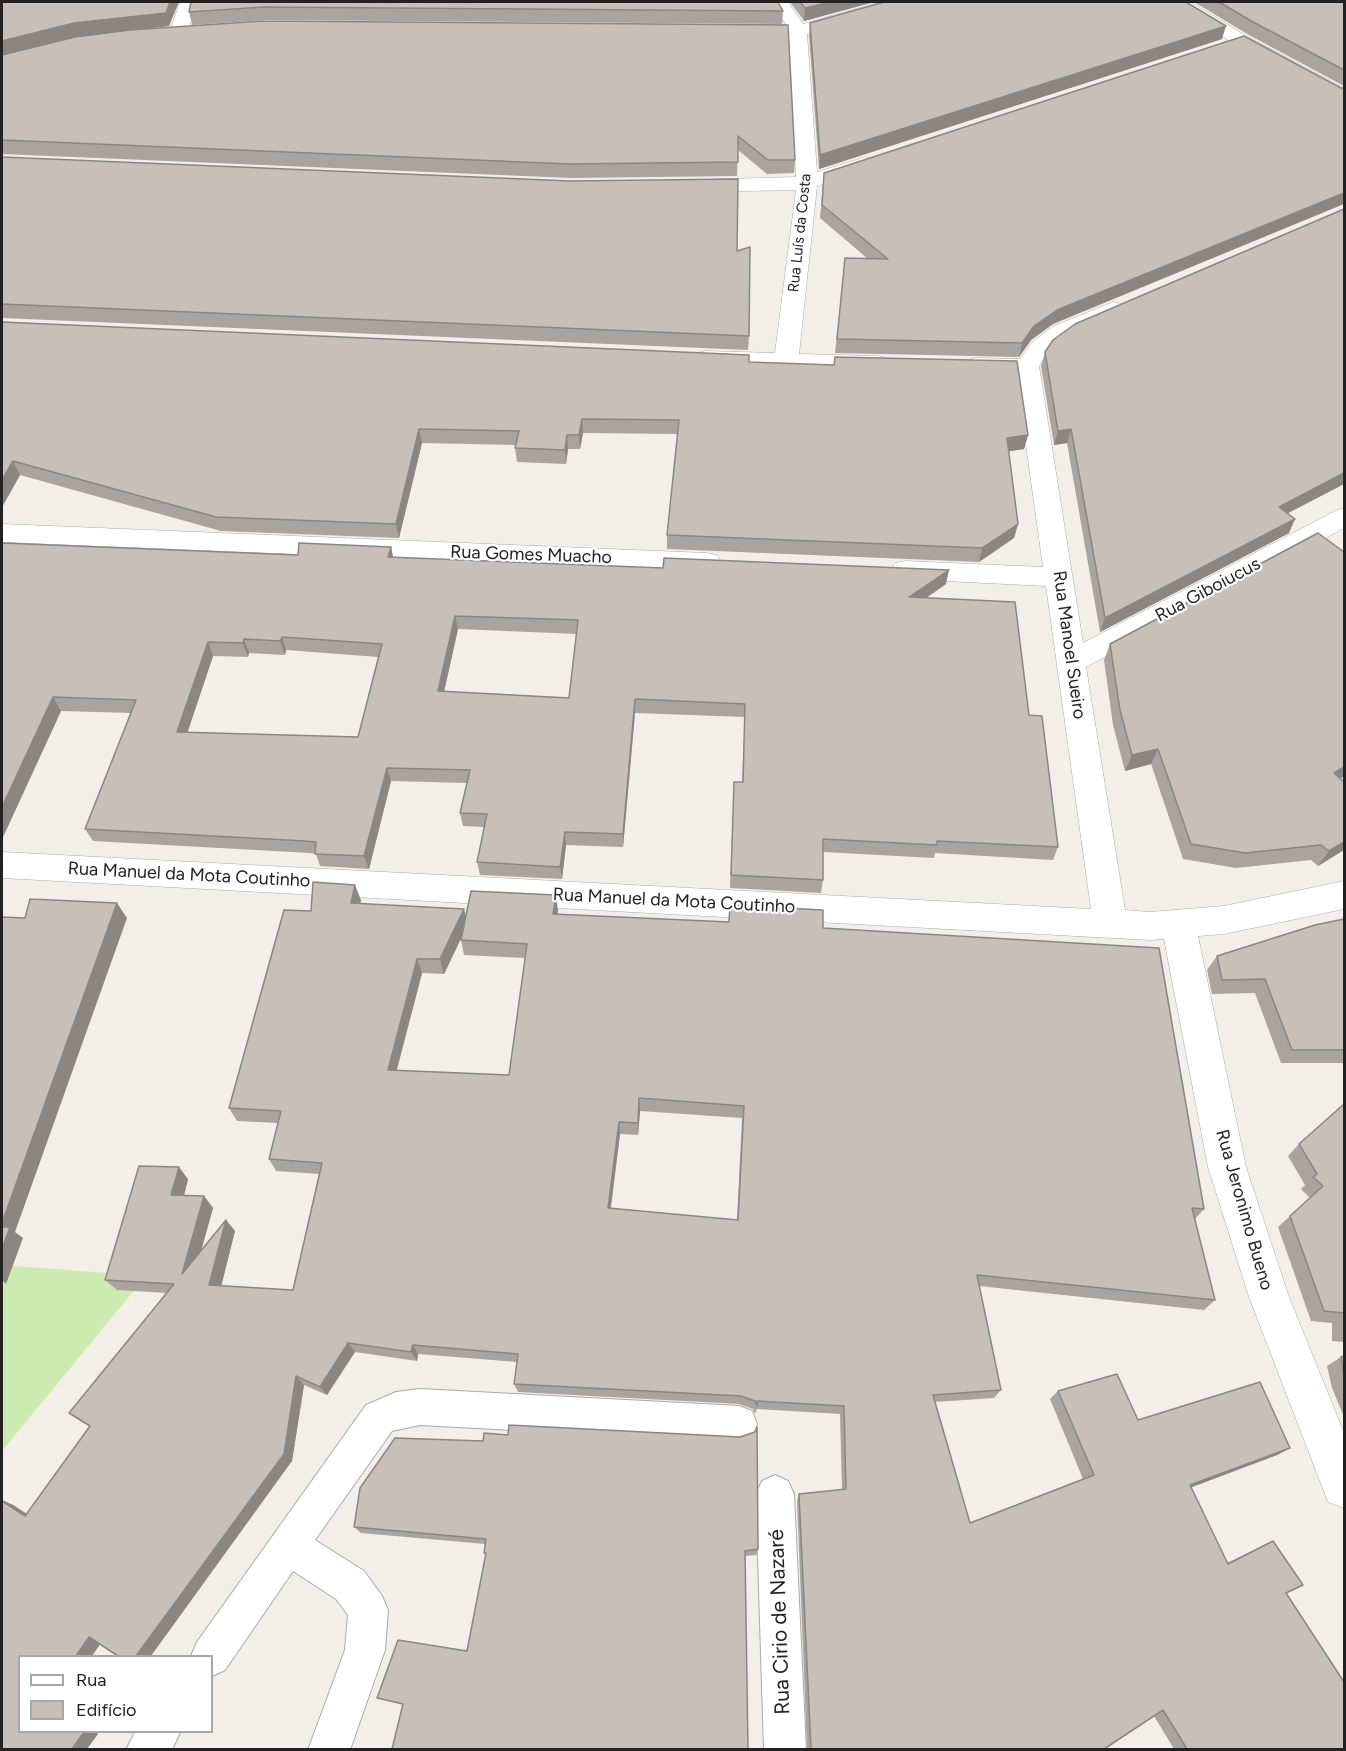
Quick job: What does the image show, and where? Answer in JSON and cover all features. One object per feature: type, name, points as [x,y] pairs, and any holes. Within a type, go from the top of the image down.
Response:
[{"type":"street","points":[[178,31],[188,2]]},
{"type":"street","name":"Rua Luís da Costa","points":[[780,2],[798,31],[807,182],[786,362]]},
{"type":"street","points":[[727,30],[798,31],[897,2]]},
{"type":"street","points":[[1179,2],[1242,41],[1344,95]]},
{"type":"street","points":[[156,33],[200,30]]},
{"type":"street","points":[[1220,48],[1242,41]]},
{"type":"street","points":[[676,186],[783,185],[807,182],[885,157]]},
{"type":"street","points":[[958,365],[1027,366],[1040,347],[1062,331],[1138,298]]},
{"type":"street","points":[[679,357],[901,364]]},
{"type":"street","name":"Rua Manoel Sueiro","points":[[1027,366],[1110,923]]},
{"type":"street","name":"Rua Giboiucus","points":[[1071,662],[1344,517]]},
{"type":"street","name":"Rua Gomes Muacho","points":[[2,533],[727,563]]},
{"type":"street","points":[[881,569],[1059,577]]},
{"type":"street","name":"Rua Manuel da Mota Coutinho","points":[[2,865],[1150,926],[1224,920],[1344,895]]},
{"type":"street","name":"Rua Jeronimo Bueno","points":[[1178,923],[1227,1167],[1269,1297],[1344,1486]]},
{"type":"lane","points":[[212,1655],[379,1418],[396,1410],[420,1407],[739,1424]]},
{"type":"lane","name":"Rua Cirio de Nazaré","points":[[775,1494],[785,1749]]},
{"type":"lane","points":[[288,1545],[350,1585],[368,1610],[365,1650],[329,1749]]},
{"type":"lane","points":[[147,1749],[158,1733]]},
{"type":"green space","points":[[2,1265],[146,1276],[2,1451]]},
{"type":"building","points":[[2,2],[170,2],[166,13],[74,23],[2,41]]},
{"type":"building","points":[[191,2],[778,2],[783,11],[263,7],[189,12]]},
{"type":"building","points":[[800,2],[830,2],[805,8]]},
{"type":"building","points":[[884,2],[1186,2],[1226,26],[820,155],[810,23]]},
{"type":"building","points":[[1219,2],[1344,2],[1344,70],[1253,22]]},
{"type":"building","points":[[263,21],[788,25],[795,160],[768,160],[738,136],[738,162],[570,164],[2,140],[2,55],[75,37],[130,30]]},
{"type":"building","points":[[1244,36],[1344,88],[1344,193],[1057,310],[1034,326],[1022,343],[837,339],[845,258],[888,259],[822,205],[824,173]]},
{"type":"building","points":[[2,157],[570,181],[738,179],[737,251],[750,247],[749,336],[2,304]]},
{"type":"building","points":[[1344,209],[1344,473],[1279,507],[1295,519],[1105,618],[1071,429],[1058,431],[1045,352],[1053,340],[1075,324]]},
{"type":"building","points":[[2,322],[749,355],[749,362],[834,365],[835,357],[1017,361],[1028,435],[1007,438],[1018,524],[982,548],[667,535],[679,420],[582,419],[579,435],[567,435],[565,450],[515,448],[519,431],[419,429],[396,524],[216,517],[13,461],[2,480]]},
{"type":"building","points":[[1318,533],[1344,552],[1344,767],[1334,773],[1344,782],[1344,842],[1329,851],[1321,845],[1245,853],[1191,844],[1158,749],[1132,755],[1120,710],[1110,644]]},
{"type":"building","points":[[2,543],[298,555],[299,543],[391,547],[388,557],[663,568],[664,558],[949,570],[909,597],[1015,602],[1029,715],[1042,716],[1058,847],[937,841],[937,845],[823,839],[823,880],[731,875],[734,782],[743,782],[745,704],[635,699],[623,834],[565,832],[560,867],[477,862],[487,814],[460,813],[470,770],[387,768],[364,856],[315,854],[316,842],[85,829],[136,700],[53,697],[2,807]],"holes":[[[455,616],[578,620],[569,698],[438,691]],[[282,637],[382,644],[358,737],[177,732],[208,642],[243,643],[244,639],[280,641]]]},
{"type":"building","points":[[313,882],[355,885],[351,903],[464,909],[440,959],[417,959],[388,1070],[509,1075],[527,944],[461,940],[471,891],[556,895],[553,914],[729,922],[730,905],[823,910],[823,928],[1159,948],[1204,1209],[1192,1208],[1215,1300],[977,1275],[1001,1390],[933,1395],[970,1523],[1094,1475],[1058,1391],[1117,1374],[1138,1420],[1260,1382],[1290,1448],[1190,1485],[1228,1564],[1273,1541],[1303,1585],[1286,1593],[1344,1682],[1344,1749],[1187,1749],[1163,1710],[1104,1749],[811,1749],[799,1494],[846,1489],[844,1406],[757,1401],[757,1406],[755,1401],[741,1396],[514,1384],[518,1354],[413,1345],[411,1352],[348,1343],[320,1387],[296,1376],[284,1454],[137,1655],[116,1655],[89,1637],[77,1655],[18,1655],[18,1733],[83,1733],[72,1749],[2,1749],[2,1501],[25,1516],[90,1426],[69,1413],[174,1284],[105,1280],[139,1166],[179,1167],[171,1195],[204,1196],[182,1274],[226,1220],[209,1285],[293,1290],[322,1163],[269,1159],[281,1111],[229,1108],[284,910],[311,911]],"holes":[[[639,1098],[744,1106],[738,1220],[608,1208],[619,1122],[638,1123]]]},
{"type":"building","points":[[30,899],[117,903],[2,1223],[2,917],[25,918]]},
{"type":"building","points":[[1344,919],[1344,1050],[1292,1050],[1265,979],[1222,980],[1217,956],[1315,925]]},
{"type":"building","points":[[1344,1104],[1344,1313],[1324,1311],[1290,1216],[1323,1186],[1313,1177],[1317,1174],[1299,1144]]},
{"type":"building","points":[[2,1227],[10,1227],[2,1249]]},
{"type":"building","points":[[1344,1356],[1344,1374],[1341,1357]]},
{"type":"building","points":[[509,1425],[740,1437],[755,1432],[757,1427],[758,1549],[745,1551],[748,1749],[392,1749],[403,1704],[377,1698],[398,1640],[467,1651],[486,1553],[484,1553],[486,1539],[354,1527],[360,1488],[395,1438],[483,1441],[484,1433],[508,1435]]}]
